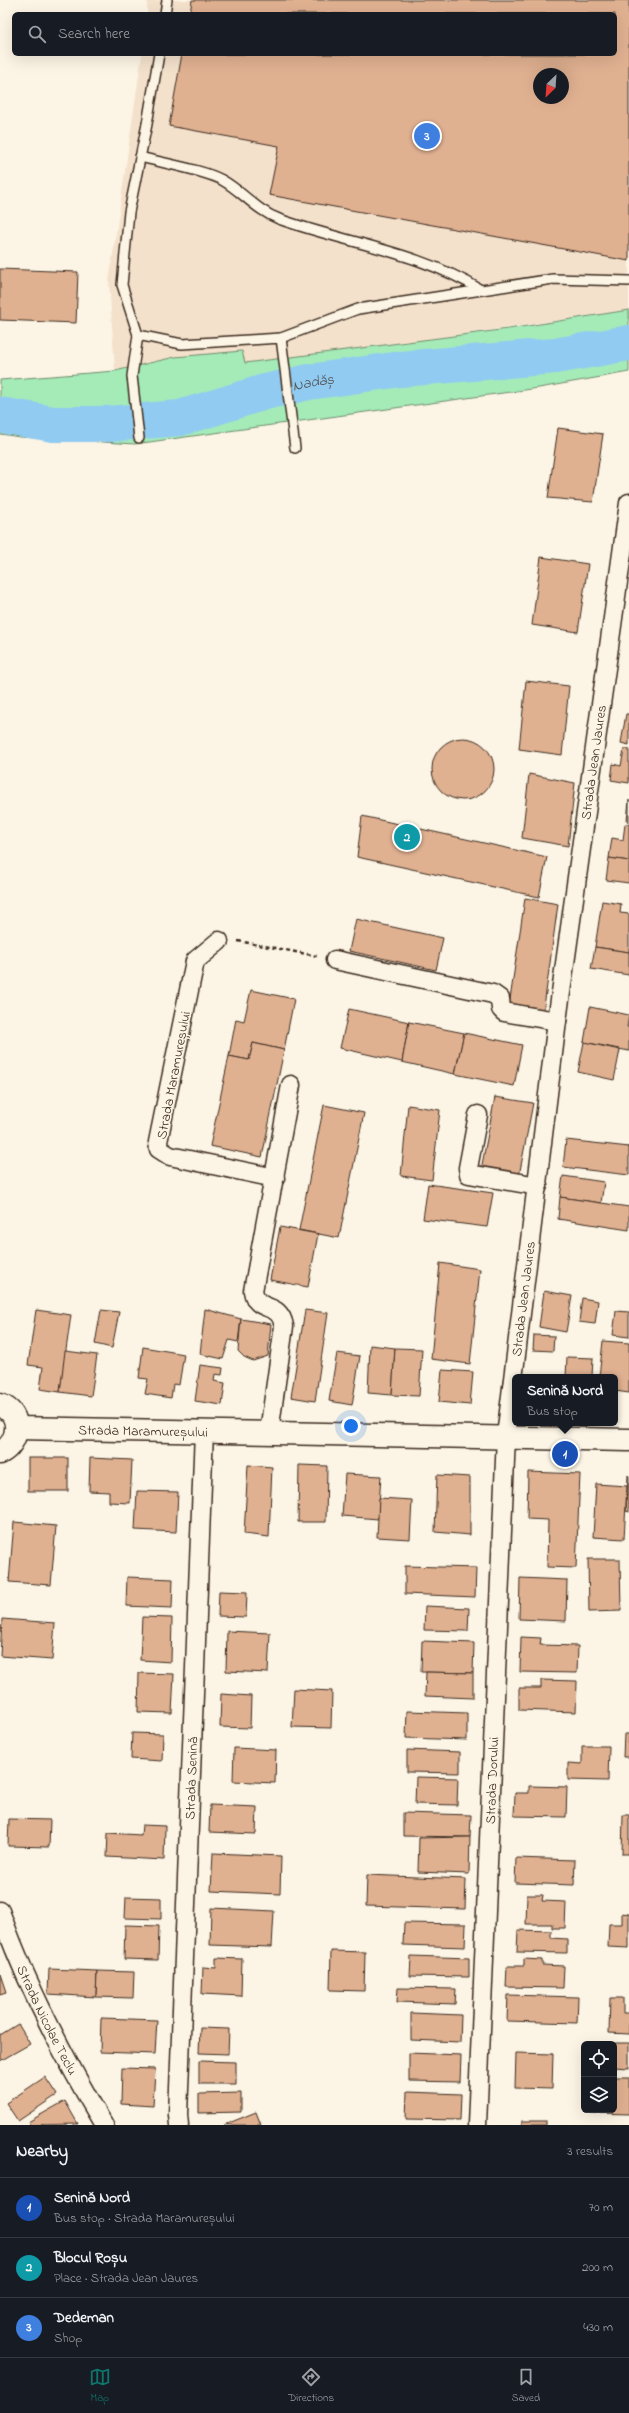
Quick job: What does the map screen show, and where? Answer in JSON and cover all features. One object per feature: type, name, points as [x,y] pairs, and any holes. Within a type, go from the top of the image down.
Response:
[{"type":"main road","points":[[0,1405],[10,1412],[17,1428],[12,1444],[0,1453]]},
{"type":"main road","name":"Strada Maramureșului","points":[[17,1428],[506,1436],[629,1440]]},
{"type":"street","name":"Strada Jean Jaures","points":[[514,1374],[557,1021],[629,503]]},
{"type":"street","name":"Strada Maramureșului","points":[[219,941],[195,961],[158,1142],[159,1149],[170,1156],[275,1178]]},
{"type":"street","points":[[335,960],[493,994],[500,999],[500,1006],[504,1012],[557,1021]]},
{"type":"street","points":[[269,1432],[284,1326],[282,1316],[277,1311],[259,1304],[254,1299],[253,1291],[291,1085]]},
{"type":"street","points":[[478,1115],[468,1168],[469,1174],[538,1186]]},
{"type":"street","name":"Strada Jean Jaures","points":[[506,1436],[512,1389]]},
{"type":"street","name":"Strada Senină","points":[[179,2125],[178,2115],[204,1431]]},
{"type":"street","name":"Strada Dorului","points":[[477,2125],[506,1436]]},
{"type":"street","name":"Strada Nicolae Teclu","points":[[0,1912],[27,1981],[50,2030],[104,2125]]},
{"type":"lane","points":[[165,12],[168,0]]},
{"type":"lane","points":[[139,438],[132,376],[138,335],[122,285],[129,212],[159,56]]},
{"type":"lane","points":[[140,157],[221,179],[246,196],[260,209],[278,219],[383,249],[456,275],[481,290]]},
{"type":"lane","points":[[138,335],[182,344],[282,338],[358,309],[553,280],[629,281]]},
{"type":"lane","points":[[282,338],[295,448]]},
{"type":"path","points":[[219,941],[239,941],[335,960]]},
{"type":"shaded area","points":[[147,0],[629,0],[629,310],[308,357],[244,364],[242,351],[175,357],[115,371],[109,281],[142,56],[617,56],[617,12],[147,12]]},
{"type":"green space","points":[[629,310],[629,372],[539,388],[135,444],[20,437],[0,434],[0,380],[115,371],[175,357],[242,351],[245,363],[508,329]]},
{"type":"building","points":[[192,0],[629,0],[629,261],[269,195],[279,146],[169,126],[182,56],[617,56],[617,12],[190,12]]},
{"type":"building","points":[[0,269],[78,272],[76,323],[0,320]]},
{"type":"building","points":[[558,428],[603,434],[593,502],[548,498]]},
{"type":"building","points":[[541,557],[588,564],[578,632],[532,625]]},
{"type":"building","points":[[526,681],[569,686],[562,755],[519,749]]},
{"type":"building","points":[[626,714],[629,714],[629,745],[621,743]]},
{"type":"building","points":[[457,738],[469,738],[485,747],[492,757],[494,769],[492,781],[485,791],[469,800],[457,800],[446,795],[437,786],[432,775],[432,763],[437,752],[446,743]]},
{"type":"building","points":[[624,749],[629,749],[629,783],[611,780],[613,764],[621,766]]},
{"type":"building","points":[[529,774],[575,783],[568,846],[522,838]]},
{"type":"building","points":[[629,800],[629,822],[627,821]]},
{"type":"building","points":[[362,816],[547,857],[539,897],[357,857]]},
{"type":"building","points":[[625,824],[629,824],[629,861],[609,858],[612,838],[623,840]]},
{"type":"building","points":[[609,858],[629,861],[629,883],[606,880]]},
{"type":"building","points":[[525,898],[558,904],[543,1014],[509,1006]]},
{"type":"building","points":[[602,901],[621,904],[620,913],[629,914],[629,952],[595,947]]},
{"type":"building","points":[[356,919],[443,938],[436,970],[349,951]]},
{"type":"building","points":[[595,947],[629,952],[629,975],[591,969]]},
{"type":"building","points":[[251,990],[294,999],[284,1050],[253,1043],[249,1060],[229,1056],[236,1019],[244,1021]]},
{"type":"building","points":[[590,1007],[629,1015],[627,1027],[629,1027],[629,1051],[584,1042]]},
{"type":"building","points":[[349,1009],[409,1022],[402,1062],[340,1048]]},
{"type":"building","points":[[409,1022],[464,1033],[455,1074],[402,1062]]},
{"type":"building","points":[[464,1033],[522,1045],[514,1086],[455,1074]]},
{"type":"building","points":[[584,1042],[620,1050],[614,1080],[578,1072]]},
{"type":"building","points":[[253,1043],[284,1050],[262,1157],[210,1146],[229,1056],[249,1060]]},
{"type":"building","points":[[495,1097],[533,1103],[519,1176],[481,1170]]},
{"type":"building","points":[[324,1105],[364,1113],[339,1238],[299,1230]]},
{"type":"building","points":[[408,1105],[440,1110],[432,1180],[401,1176]]},
{"type":"building","points":[[566,1140],[629,1147],[629,1175],[563,1167]]},
{"type":"building","points":[[563,1176],[604,1182],[601,1203],[560,1197]]},
{"type":"building","points":[[428,1184],[493,1193],[487,1227],[423,1219]]},
{"type":"building","points":[[560,1197],[629,1207],[629,1230],[558,1219]]},
{"type":"building","points":[[280,1227],[318,1234],[308,1287],[270,1280]]},
{"type":"building","points":[[440,1263],[480,1269],[470,1364],[431,1359]]},
{"type":"building","points":[[544,1291],[572,1296],[566,1332],[539,1327]]},
{"type":"building","points":[[582,1298],[598,1301],[595,1324],[579,1322]]},
{"type":"building","points":[[205,1309],[241,1319],[238,1342],[229,1340],[223,1359],[200,1354]]},
{"type":"building","points":[[36,1310],[71,1315],[60,1392],[40,1389],[43,1367],[28,1365]]},
{"type":"building","points":[[101,1310],[119,1312],[112,1348],[95,1344]]},
{"type":"building","points":[[305,1310],[328,1313],[315,1401],[291,1397]]},
{"type":"building","points":[[616,1311],[629,1312],[629,1337],[613,1335]]},
{"type":"building","points":[[241,1319],[271,1324],[268,1356],[253,1361],[244,1357],[238,1351]]},
{"type":"building","points":[[534,1335],[554,1336],[553,1351],[533,1350]]},
{"type":"building","points":[[603,1341],[629,1343],[629,1393],[618,1391],[618,1374],[599,1374]]},
{"type":"building","points":[[370,1345],[395,1348],[392,1395],[368,1393]]},
{"type":"building","points":[[143,1347],[184,1354],[179,1385],[173,1384],[171,1398],[145,1394],[148,1379],[139,1378]]},
{"type":"building","points":[[395,1348],[422,1349],[419,1396],[392,1395]]},
{"type":"building","points":[[65,1351],[97,1355],[91,1396],[60,1392]]},
{"type":"building","points":[[337,1353],[360,1356],[352,1405],[329,1401]]},
{"type":"building","points":[[567,1357],[593,1358],[592,1374],[566,1374]]},
{"type":"building","points":[[200,1365],[223,1368],[222,1375],[215,1374],[214,1381],[225,1383],[222,1405],[195,1401]]},
{"type":"building","points":[[442,1370],[473,1372],[470,1405],[439,1402]]},
{"type":"building","points":[[28,1458],[68,1458],[68,1491],[28,1491]]},
{"type":"building","points":[[90,1458],[132,1460],[130,1503],[109,1502],[109,1492],[89,1491]]},
{"type":"building","points":[[248,1465],[272,1467],[269,1537],[244,1534]]},
{"type":"building","points":[[299,1465],[327,1466],[326,1522],[298,1522]]},
{"type":"building","points":[[528,1472],[580,1474],[576,1568],[547,1567],[548,1520],[527,1519]]},
{"type":"building","points":[[345,1474],[381,1476],[378,1519],[342,1516]]},
{"type":"building","points":[[437,1475],[470,1477],[470,1535],[435,1532]]},
{"type":"building","points":[[628,1475],[629,1476],[629,1512],[626,1511]]},
{"type":"building","points":[[596,1484],[627,1486],[624,1539],[593,1537]]},
{"type":"building","points":[[137,1491],[178,1492],[176,1532],[135,1530]]},
{"type":"building","points":[[379,1498],[412,1500],[410,1539],[377,1537]]},
{"type":"building","points":[[14,1522],[56,1526],[51,1585],[9,1582]]},
{"type":"building","points":[[588,1559],[620,1559],[621,1611],[589,1612]]},
{"type":"building","points":[[405,1566],[476,1568],[475,1597],[405,1594]]},
{"type":"building","points":[[127,1577],[173,1579],[172,1608],[126,1606]]},
{"type":"building","points":[[520,1578],[567,1580],[566,1621],[519,1619]]},
{"type":"building","points":[[219,1591],[247,1592],[246,1617],[218,1616]]},
{"type":"building","points":[[425,1606],[469,1608],[468,1631],[424,1630]]},
{"type":"building","points":[[142,1617],[172,1618],[171,1662],[140,1660]]},
{"type":"building","points":[[2,1619],[55,1623],[52,1660],[0,1656]]},
{"type":"building","points":[[227,1631],[270,1633],[268,1673],[226,1671]]},
{"type":"building","points":[[521,1637],[541,1638],[540,1645],[578,1646],[577,1673],[520,1672]]},
{"type":"building","points":[[422,1641],[474,1643],[473,1673],[421,1672]]},
{"type":"building","points":[[426,1672],[473,1673],[473,1698],[425,1696]]},
{"type":"building","points":[[139,1673],[174,1674],[172,1713],[138,1712]]},
{"type":"building","points":[[541,1680],[577,1681],[576,1712],[519,1710],[519,1688],[541,1688]]},
{"type":"building","points":[[294,1689],[332,1691],[331,1728],[292,1727]]},
{"type":"building","points":[[221,1694],[251,1696],[250,1728],[220,1727]]},
{"type":"building","points":[[407,1711],[467,1713],[467,1740],[406,1738]]},
{"type":"building","points":[[132,1733],[163,1734],[162,1761],[131,1759]]},
{"type":"building","points":[[624,1734],[629,1734],[629,1757],[623,1757]]},
{"type":"building","points":[[582,1746],[609,1746],[608,1781],[568,1780],[568,1763],[582,1764]]},
{"type":"building","points":[[234,1748],[276,1750],[275,1783],[233,1781]]},
{"type":"building","points":[[407,1750],[460,1752],[460,1773],[407,1772]]},
{"type":"building","points":[[416,1777],[458,1778],[457,1805],[415,1804]]},
{"type":"building","points":[[529,1786],[567,1787],[566,1817],[514,1816],[515,1793],[529,1793]]},
{"type":"building","points":[[210,1805],[257,1807],[256,1834],[209,1832]]},
{"type":"building","points":[[403,1813],[471,1815],[470,1837],[403,1836]]},
{"type":"building","points":[[623,1815],[629,1815],[629,1854],[622,1854]]},
{"type":"building","points":[[9,1819],[50,1820],[49,1847],[8,1846]]},
{"type":"building","points":[[142,1825],[165,1826],[164,1860],[107,1857],[108,1833],[141,1835]]},
{"type":"building","points":[[470,1837],[469,1874],[418,1872],[419,1838]]},
{"type":"building","points":[[213,1853],[281,1856],[280,1894],[211,1891]]},
{"type":"building","points":[[516,1858],[575,1860],[574,1885],[515,1883]]},
{"type":"building","points":[[367,1875],[466,1879],[465,1909],[366,1906]]},
{"type":"building","points":[[527,1895],[543,1895],[542,1901],[566,1902],[565,1928],[552,1928],[552,1924],[526,1924]]},
{"type":"building","points":[[126,1897],[161,1898],[161,1919],[125,1918]]},
{"type":"building","points":[[211,1908],[274,1911],[272,1947],[210,1945]]},
{"type":"building","points":[[622,1913],[629,1914],[629,1948],[608,1947],[609,1924],[622,1924]]},
{"type":"building","points":[[404,1923],[466,1924],[465,1947],[403,1945]]},
{"type":"building","points":[[125,1925],[159,1926],[158,1960],[124,1959]]},
{"type":"building","points":[[518,1930],[551,1931],[551,1938],[567,1939],[567,1953],[517,1952]]},
{"type":"building","points":[[331,1951],[365,1952],[364,1991],[330,1990]]},
{"type":"building","points":[[411,1956],[469,1958],[469,1977],[410,1976]]},
{"type":"building","points":[[216,1958],[242,1959],[241,1996],[202,1994],[203,1967],[216,1968]]},
{"type":"building","points":[[524,1959],[542,1960],[542,1965],[564,1966],[563,1988],[506,1987],[507,1966],[524,1966]]},
{"type":"building","points":[[49,1969],[97,1971],[96,1997],[48,1994]]},
{"type":"building","points":[[97,1971],[134,1972],[133,1998],[96,1997]]},
{"type":"building","points":[[0,1974],[6,1992],[0,1994]]},
{"type":"building","points":[[398,1988],[456,1989],[455,2004],[397,2002]]},
{"type":"building","points":[[508,1995],[578,1997],[577,2023],[507,2021]]},
{"type":"building","points":[[610,1998],[623,1998],[623,2013],[629,2013],[629,2034],[609,2033]]},
{"type":"building","points":[[411,2013],[461,2015],[460,2042],[411,2040]]},
{"type":"building","points":[[101,2018],[157,2020],[155,2054],[100,2052]]},
{"type":"building","points":[[18,2024],[30,2044],[0,2061],[0,2035]]},
{"type":"building","points":[[200,2028],[229,2029],[228,2054],[199,2053]]},
{"type":"building","points":[[617,2043],[629,2043],[629,2068],[617,2067]]},
{"type":"building","points":[[409,2053],[461,2055],[460,2082],[409,2081]]},
{"type":"building","points":[[516,2053],[553,2054],[552,2089],[515,2088]]},
{"type":"building","points":[[199,2061],[236,2062],[236,2084],[199,2084]]},
{"type":"building","points":[[122,2068],[155,2069],[153,2106],[121,2104]]},
{"type":"building","points":[[45,2077],[57,2095],[18,2121],[6,2103]]},
{"type":"building","points":[[617,2077],[629,2077],[629,2114],[591,2113],[617,2113]]},
{"type":"building","points":[[407,2092],[461,2094],[460,2120],[406,2119]]},
{"type":"building","points":[[241,2093],[241,2112],[199,2113],[199,2094]]},
{"type":"building","points":[[65,2101],[78,2124],[30,2125],[28,2122]]},
{"type":"building","points":[[256,2112],[261,2125],[224,2125]]},
{"type":"building","points":[[522,2121],[546,2121],[546,2125],[522,2125]]},
{"type":"waterway","name":"Nadăș","points":[[0,415],[53,424],[108,424],[180,418],[265,392],[309,382],[401,369],[555,356],[629,343]]},
{"type":"place","name":"Dedeman","points":[[427,136]]},
{"type":"place","name":"Blocul Roșu","points":[[407,837]]},
{"type":"place","name":"Senină Nord","points":[[565,1454]]}]
